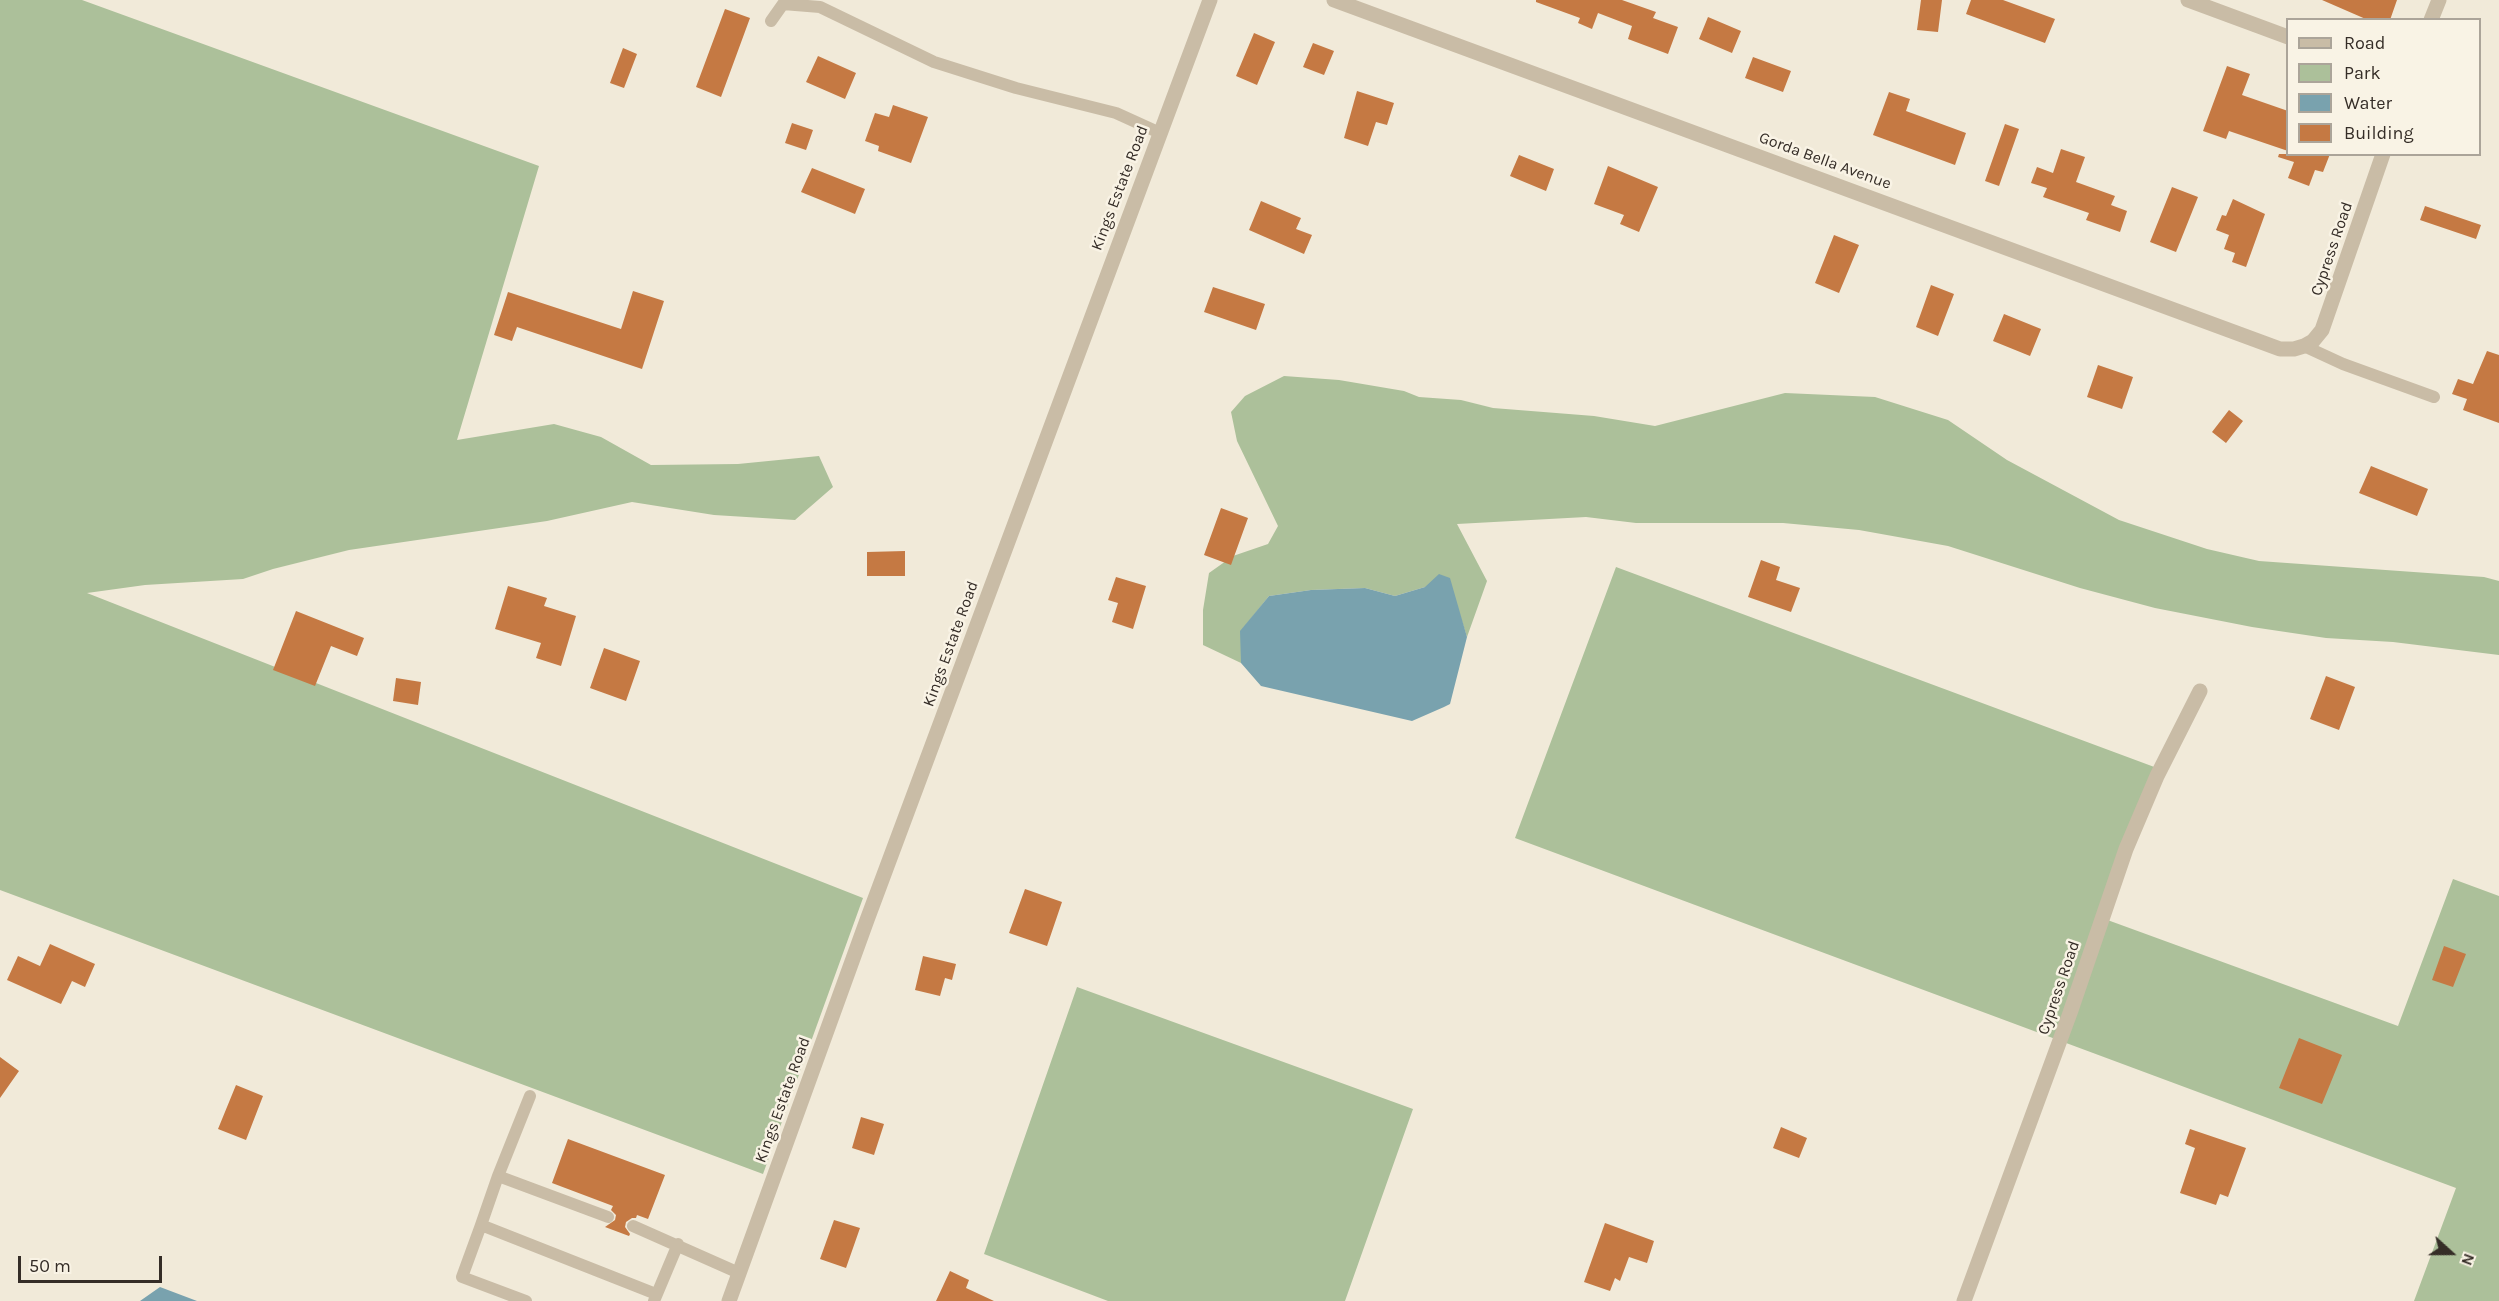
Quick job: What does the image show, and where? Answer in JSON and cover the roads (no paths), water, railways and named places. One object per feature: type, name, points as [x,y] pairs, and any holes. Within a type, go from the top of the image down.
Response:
[{"type":"street","name":"Kings Estate Road","points":[[729,1301],[867,920],[1210,0]]},
{"type":"street","name":"Gorda Bella Avenue","points":[[1334,0],[2267,345],[2280,349],[2304,346]]},
{"type":"street","points":[[2188,0],[2286,36]]},
{"type":"street","points":[[2432,18],[2439,0]]},
{"type":"street","name":"Cypress Road","points":[[2304,346],[2313,341],[2328,318],[2382,156]]},
{"type":"street","name":"Cypress Road","points":[[1964,1301],[2070,1013],[2126,849],[2157,776],[2200,691]]},
{"type":"lane","points":[[771,21],[783,4],[819,7],[934,62],[1016,88],[1116,113],[1160,133]]},
{"type":"lane","points":[[2304,346],[2343,364],[2434,397]]},
{"type":"lane","points":[[526,1301],[462,1277],[498,1176],[530,1096]]},
{"type":"lane","points":[[498,1176],[609,1217]]},
{"type":"lane","points":[[481,1225],[655,1298],[678,1244]]},
{"type":"lane","points":[[633,1226],[739,1273]]},
{"type":"water","points":[[1439,574],[1450,578],[1467,637],[1450,704],[1444,707],[1412,721],[1261,686],[1241,663],[1240,631],[1269,596],[1311,590],[1365,588],[1395,596],[1425,587]]},
{"type":"water","points":[[160,1287],[197,1301],[140,1301]]}]
